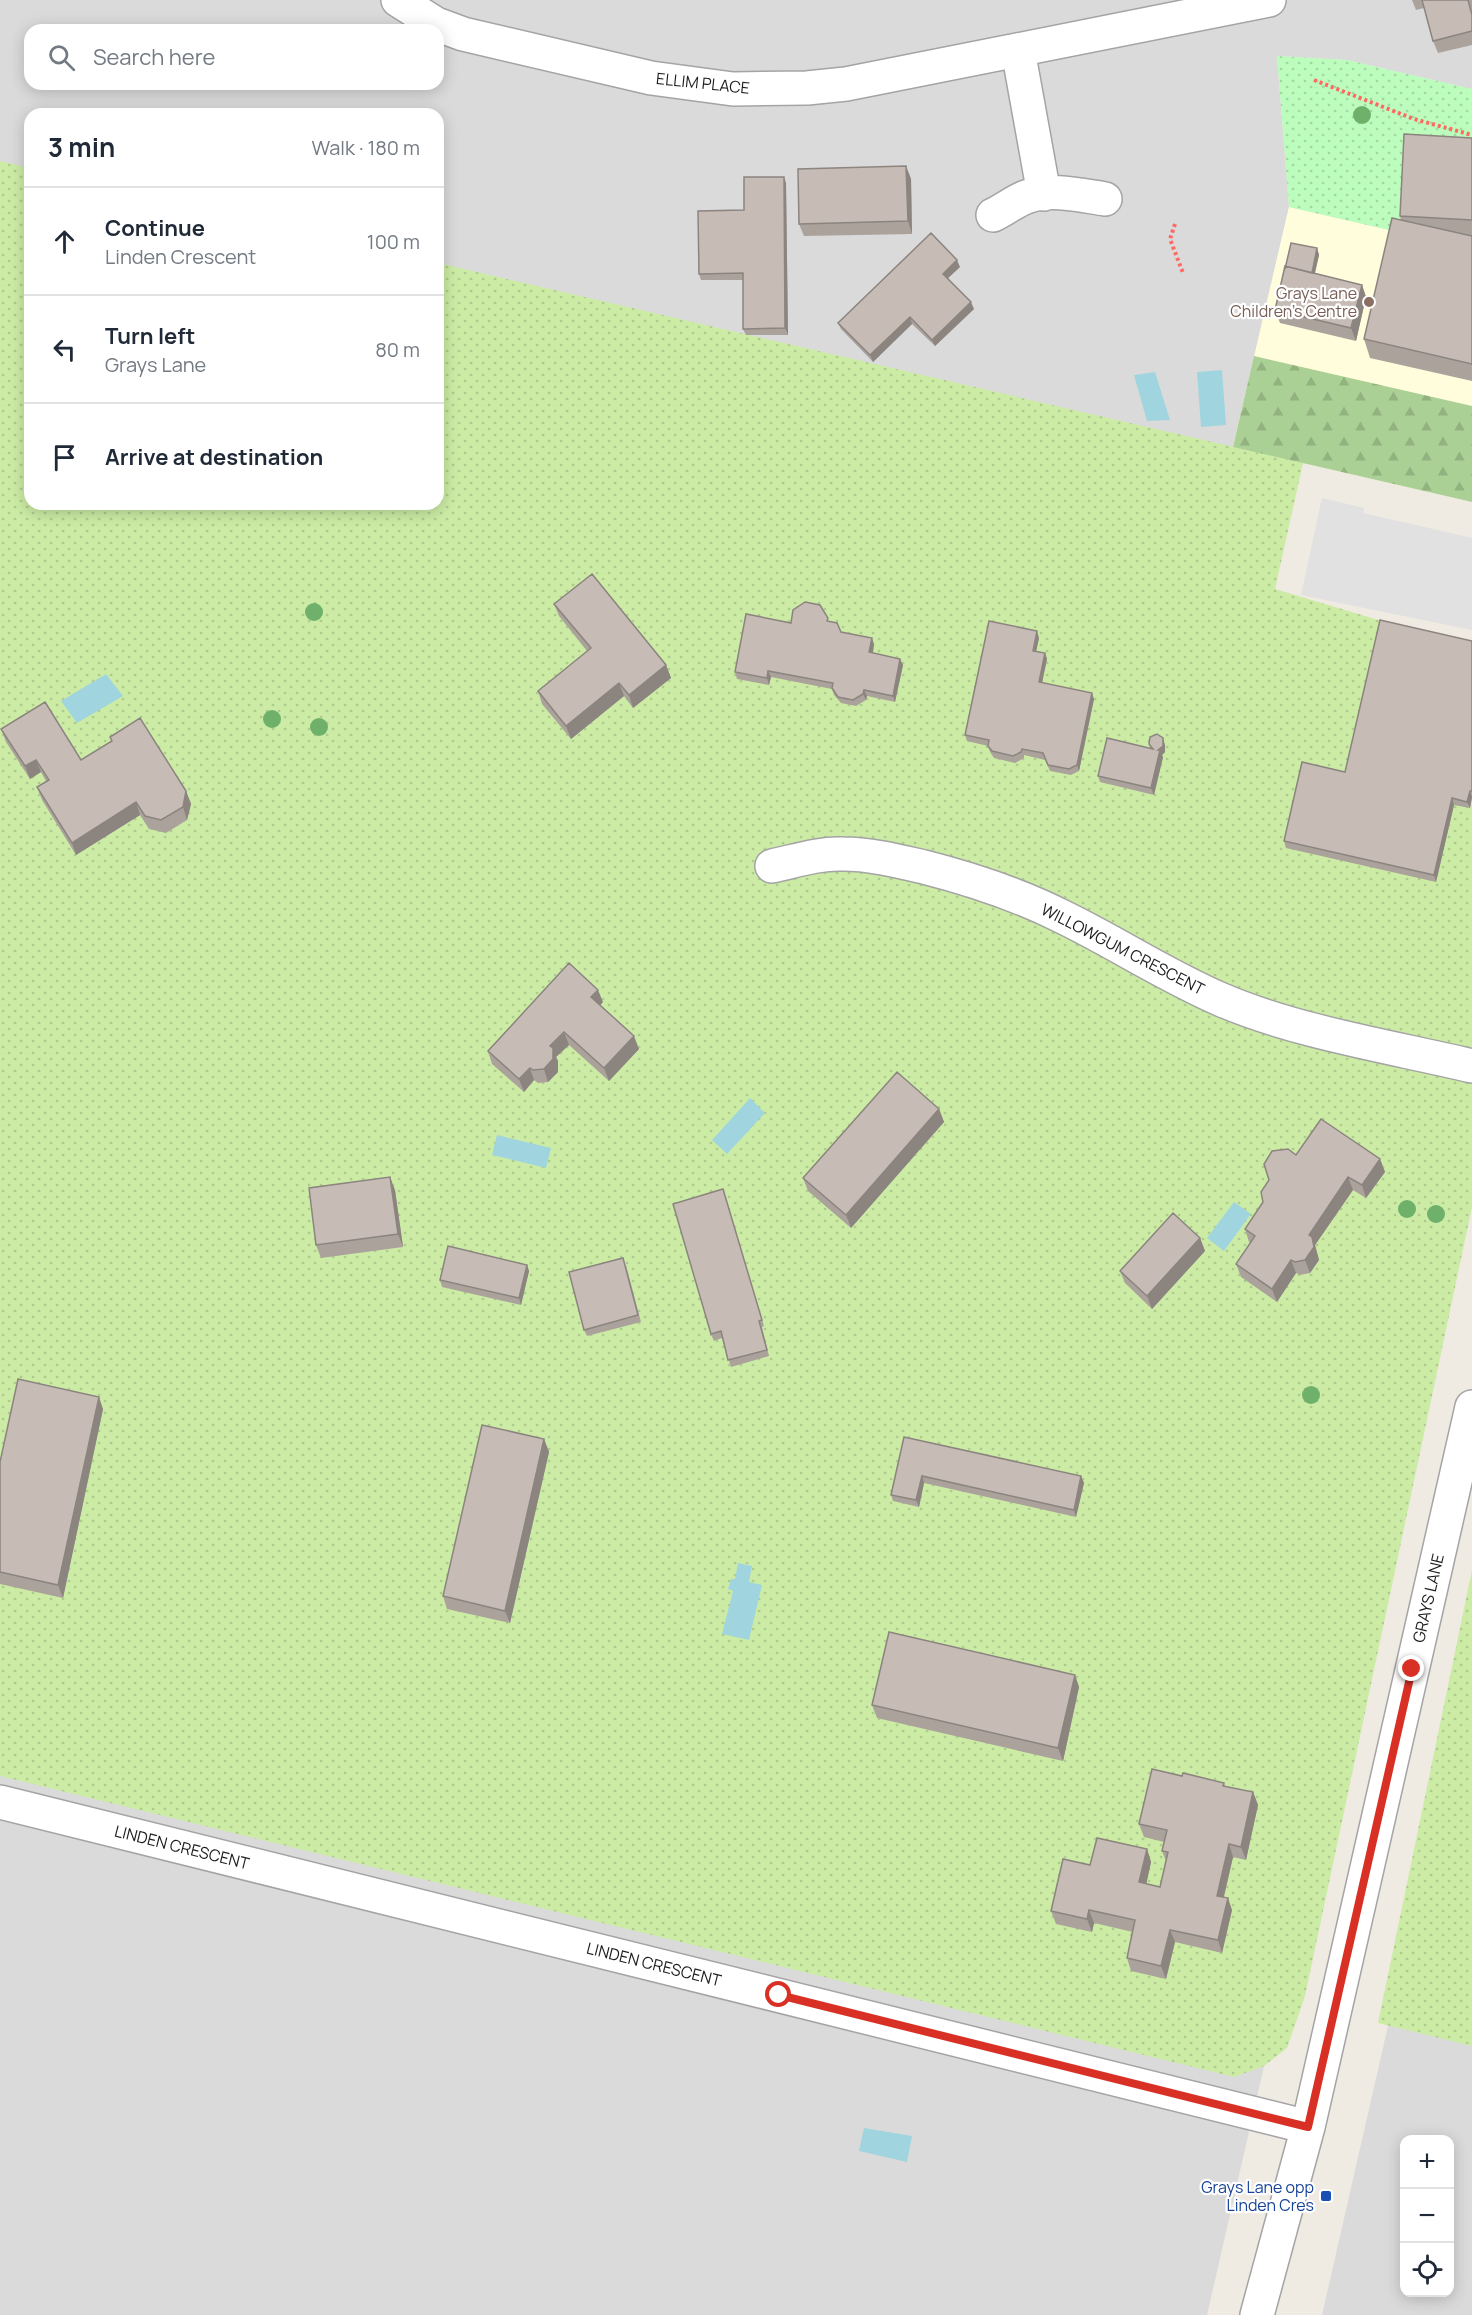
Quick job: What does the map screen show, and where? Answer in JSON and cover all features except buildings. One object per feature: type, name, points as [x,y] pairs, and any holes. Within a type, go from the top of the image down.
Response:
[{"type":"street","name":"ELLIM PLACE","points":[[398,0],[436,24]]},
{"type":"street","name":"ELLIM PLACE","points":[[444,27],[464,34],[651,78],[733,89],[788,89],[846,84],[1269,0]]},
{"type":"street","points":[[1018,50],[1044,194]]},
{"type":"street","points":[[993,215],[1026,197],[1044,194],[1064,192],[1105,200]]},
{"type":"street","name":"WILLOWGUM CRESCENT","points":[[772,866],[821,855],[842,854],[907,863],[954,875],[1054,912],[1157,969],[1223,1000],[1293,1024],[1472,1066]]},
{"type":"street","name":"GRAYS LANE","points":[[1257,2315],[1308,2127],[1472,1407]]},
{"type":"street","name":"LINDEN CRESCENT","points":[[0,1802],[1308,2127]]},
{"type":"path","points":[[1314,80],[1414,119],[1472,135]]},
{"type":"path","points":[[1175,224],[1170,239],[1183,273]]},
{"type":"shaded area","points":[[0,0],[1472,0],[1472,89],[1347,60],[1277,56],[1289,207],[1233,447],[1176,1022],[1472,1160],[1207,2315],[0,2315]]},
{"type":"shaded area","name":"Grays Lane Children's Centre","points":[[1289,207],[1472,249],[1472,502],[1233,447]]},
{"type":"shaded area","points":[[1322,498],[1364,508],[1363,513],[1472,538],[1472,630],[1301,595]]},
{"type":"shaded area","points":[[1472,1658],[1472,2315],[1322,2315]]},
{"type":"green space","points":[[1277,56],[1347,60],[1472,89],[1472,249],[1289,207]]},
{"type":"green space","points":[[0,161],[24,167],[24,510],[444,510],[444,264],[1303,463],[1275,589],[1472,648],[1472,1207],[1305,1996],[1287,2048],[1264,2066],[1234,2077],[0,1776]]},
{"type":"green space","points":[[1254,356],[1472,406],[1472,502],[1233,447]]},
{"type":"green space","points":[[1472,1570],[1472,2046],[1378,2023]]},
{"type":"water","points":[[1222,370],[1226,425],[1201,427],[1197,372]]},
{"type":"water","points":[[1155,372],[1170,420],[1147,421],[1134,375]]},
{"type":"water","points":[[106,674],[123,696],[77,723],[61,701]]},
{"type":"water","points":[[750,1098],[765,1113],[727,1154],[712,1140]]},
{"type":"water","points":[[497,1135],[551,1148],[546,1168],[492,1155]]},
{"type":"water","points":[[1234,1202],[1251,1214],[1224,1251],[1207,1238]]},
{"type":"water","points":[[738,1563],[752,1566],[749,1582],[762,1585],[749,1640],[722,1634],[733,1591],[728,1589],[731,1579],[735,1579]]},
{"type":"water","points":[[864,2128],[912,2136],[907,2162],[859,2151]]},
{"type":"place","name":"Grays Lane Children's Centre","points":[[1369,302]]},
{"type":"place","name":"Grays Lane opp Linden Cres","points":[[1326,2196]]},
{"type":"route","points":[[779,1995],[1308,2127],[1412,1669]]}]
